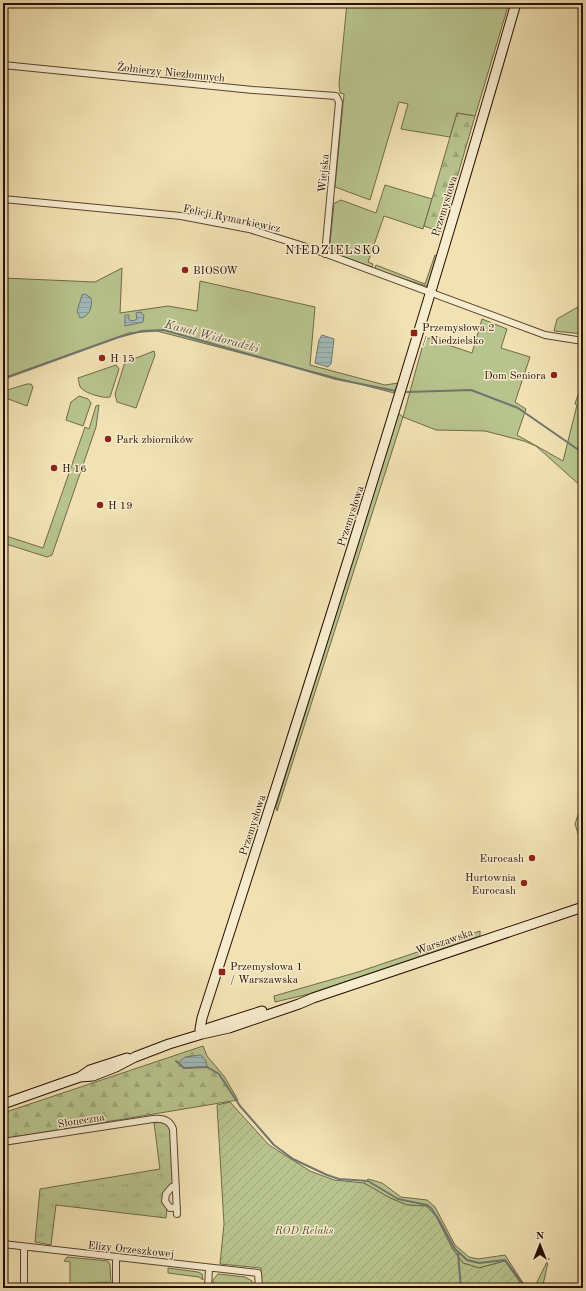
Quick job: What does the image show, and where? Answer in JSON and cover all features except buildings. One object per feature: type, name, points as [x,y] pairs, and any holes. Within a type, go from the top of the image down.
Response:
[{"type":"street","name":"Przemysłowa","points":[[202,1034],[200,1029],[202,1018],[373,485],[516,3]]},
{"type":"street","name":"Żołnierzy Niezłomnych","points":[[3,79],[3,65],[253,90],[336,96]]},
{"type":"street","name":"Wiejska","points":[[325,254],[340,102],[336,96]]},
{"type":"street","name":"Felicji Rymarkiewicz","points":[[3,199],[158,214],[212,221],[266,234],[431,292],[545,335],[583,342]]},
{"type":"street","name":"Warszawska","points":[[3,1104],[80,1077],[90,1070],[120,1059],[134,1057],[202,1034],[229,1028],[313,998],[583,907]]},
{"type":"street","name":"Słoneczna","points":[[3,1142],[162,1119],[169,1122],[173,1129],[176,1187]]},
{"type":"street","points":[[172,1187],[176,1187],[177,1211],[170,1208],[165,1201],[166,1194],[172,1187]]},
{"type":"street","name":"Elizy Orzeszkowej","points":[[3,1244],[258,1273],[259,1288]]},
{"type":"street","points":[[24,1247],[24,1288]]},
{"type":"street","points":[[116,1257],[116,1288]]},
{"type":"street","points":[[208,1288],[209,1268]]},
{"type":"green space","points":[[347,3],[509,3],[475,116],[457,113],[450,137],[401,129],[408,104],[399,102],[370,200],[335,187],[344,94],[340,93],[339,84]]},
{"type":"green space","points":[[457,113],[475,116],[441,232],[424,226]]},
{"type":"green space","points":[[385,185],[432,199],[423,229],[384,216],[368,262],[373,264],[372,267],[334,253],[330,244],[334,203],[341,200],[376,213]]},
{"type":"green space","points":[[435,255],[438,257],[428,285],[426,286],[377,270],[375,267],[376,265],[425,284]]},
{"type":"green space","points":[[122,268],[120,313],[168,306],[197,311],[200,281],[315,307],[310,365],[385,385],[398,383],[394,393],[157,331],[129,333],[3,378],[3,278],[95,282]]},
{"type":"green space","points":[[583,304],[583,334],[554,331],[557,319]]},
{"type":"green space","points":[[482,319],[507,329],[501,348],[530,357],[515,402],[526,409],[517,435],[563,461],[577,405],[575,404],[583,380],[583,488],[536,446],[524,441],[485,431],[436,430],[403,417],[425,337],[472,353]]},
{"type":"green space","points":[[154,351],[155,355],[136,408],[117,402],[115,394],[126,362]]},
{"type":"green space","points":[[116,365],[119,369],[110,397],[104,397],[86,392],[80,387],[78,378]]},
{"type":"green space","points":[[31,384],[33,387],[27,406],[3,397],[4,391]]},
{"type":"green space","points":[[79,396],[88,399],[91,403],[83,426],[66,420],[71,402]]},
{"type":"green space","points":[[99,405],[96,427],[52,555],[47,557],[3,543],[3,535],[43,548],[85,427],[89,429],[96,406]]},
{"type":"green space","points":[[398,413],[403,417],[277,811],[276,807]]},
{"type":"green space","points":[[583,800],[583,849],[575,824]]},
{"type":"green space","points":[[480,931],[480,936],[309,994],[275,1002],[274,996],[358,972]]},
{"type":"green space","points":[[203,1046],[207,1056],[224,1076],[238,1100],[3,1139],[3,1113]]},
{"type":"green space","name":"ROD Relaks","points":[[230,1102],[269,1145],[310,1171],[334,1180],[364,1183],[390,1198],[407,1205],[426,1206],[436,1216],[452,1248],[463,1263],[479,1268],[505,1261],[524,1288],[261,1288],[261,1268],[220,1264],[224,1224],[217,1105]]},
{"type":"green space","points":[[165,1122],[170,1130],[173,1183],[165,1193],[162,1201],[167,1209],[166,1218],[56,1205],[51,1245],[35,1242],[40,1189],[160,1169],[154,1123]]},
{"type":"green space","points":[[368,1179],[382,1183],[401,1197],[427,1200],[435,1207],[455,1245],[469,1257],[478,1259],[505,1255],[525,1286],[535,1286],[549,1258],[543,1285],[547,1288],[524,1288],[505,1261],[479,1268],[463,1263],[452,1248],[436,1216],[426,1206],[407,1205],[390,1198],[364,1183]]},
{"type":"green space","points":[[67,1257],[108,1261],[110,1265],[111,1285],[109,1282],[70,1284],[70,1262],[64,1261]]},
{"type":"green space","points":[[168,1268],[198,1272],[202,1274],[203,1280],[199,1277],[168,1273]]},
{"type":"green space","points":[[218,1274],[245,1277],[252,1281],[252,1288],[213,1288],[213,1280]]},
{"type":"water","points":[[85,294],[91,298],[91,308],[86,316],[80,318],[77,311],[82,295]]},
{"type":"water","points":[[141,312],[144,316],[143,322],[125,326],[125,315],[129,315],[129,320],[133,321],[137,319],[136,313]]},
{"type":"water","points":[[322,335],[334,339],[331,364],[328,367],[315,363],[319,340]]},
{"type":"water","points":[[201,1055],[206,1061],[207,1067],[184,1068],[178,1063],[185,1057]]},
{"type":"waterway","name":"Kanał Widoradzki","points":[[3,379],[119,337],[142,331],[164,330],[336,379],[396,391]]},
{"type":"waterway","name":"Kanał Widoradzki","points":[[407,392],[471,390],[518,408],[583,453]]},
{"type":"waterway","points":[[176,1061],[184,1068],[207,1067],[219,1074],[240,1106],[274,1145],[293,1159],[327,1175],[339,1179],[368,1181],[398,1199],[427,1205],[431,1208],[439,1220],[455,1249],[467,1260],[479,1263],[505,1260],[526,1288]]},
{"type":"waterway","points":[[458,1253],[461,1288]]},
{"type":"place","name":"BIOSOW","points":[[185,270]]},
{"type":"place","name":"Przemysłowa 2 / Niedzielsko","points":[[414,333]]},
{"type":"place","name":"H 15","points":[[102,358]]},
{"type":"place","name":"Dom Seniora","points":[[554,375]]},
{"type":"place","name":"Park zbiorników","points":[[108,439]]},
{"type":"place","name":"H 16","points":[[54,468]]},
{"type":"place","name":"H 19","points":[[100,505]]},
{"type":"place","name":"Eurocash","points":[[532,858]]},
{"type":"place","name":"Hurtownia Eurocash","points":[[524,883]]},
{"type":"place","name":"Przemysłowa 1 / Warszawska","points":[[222,972]]},
{"type":"district","name":"NIEDZIELSKO","points":[[333,250]]}]
